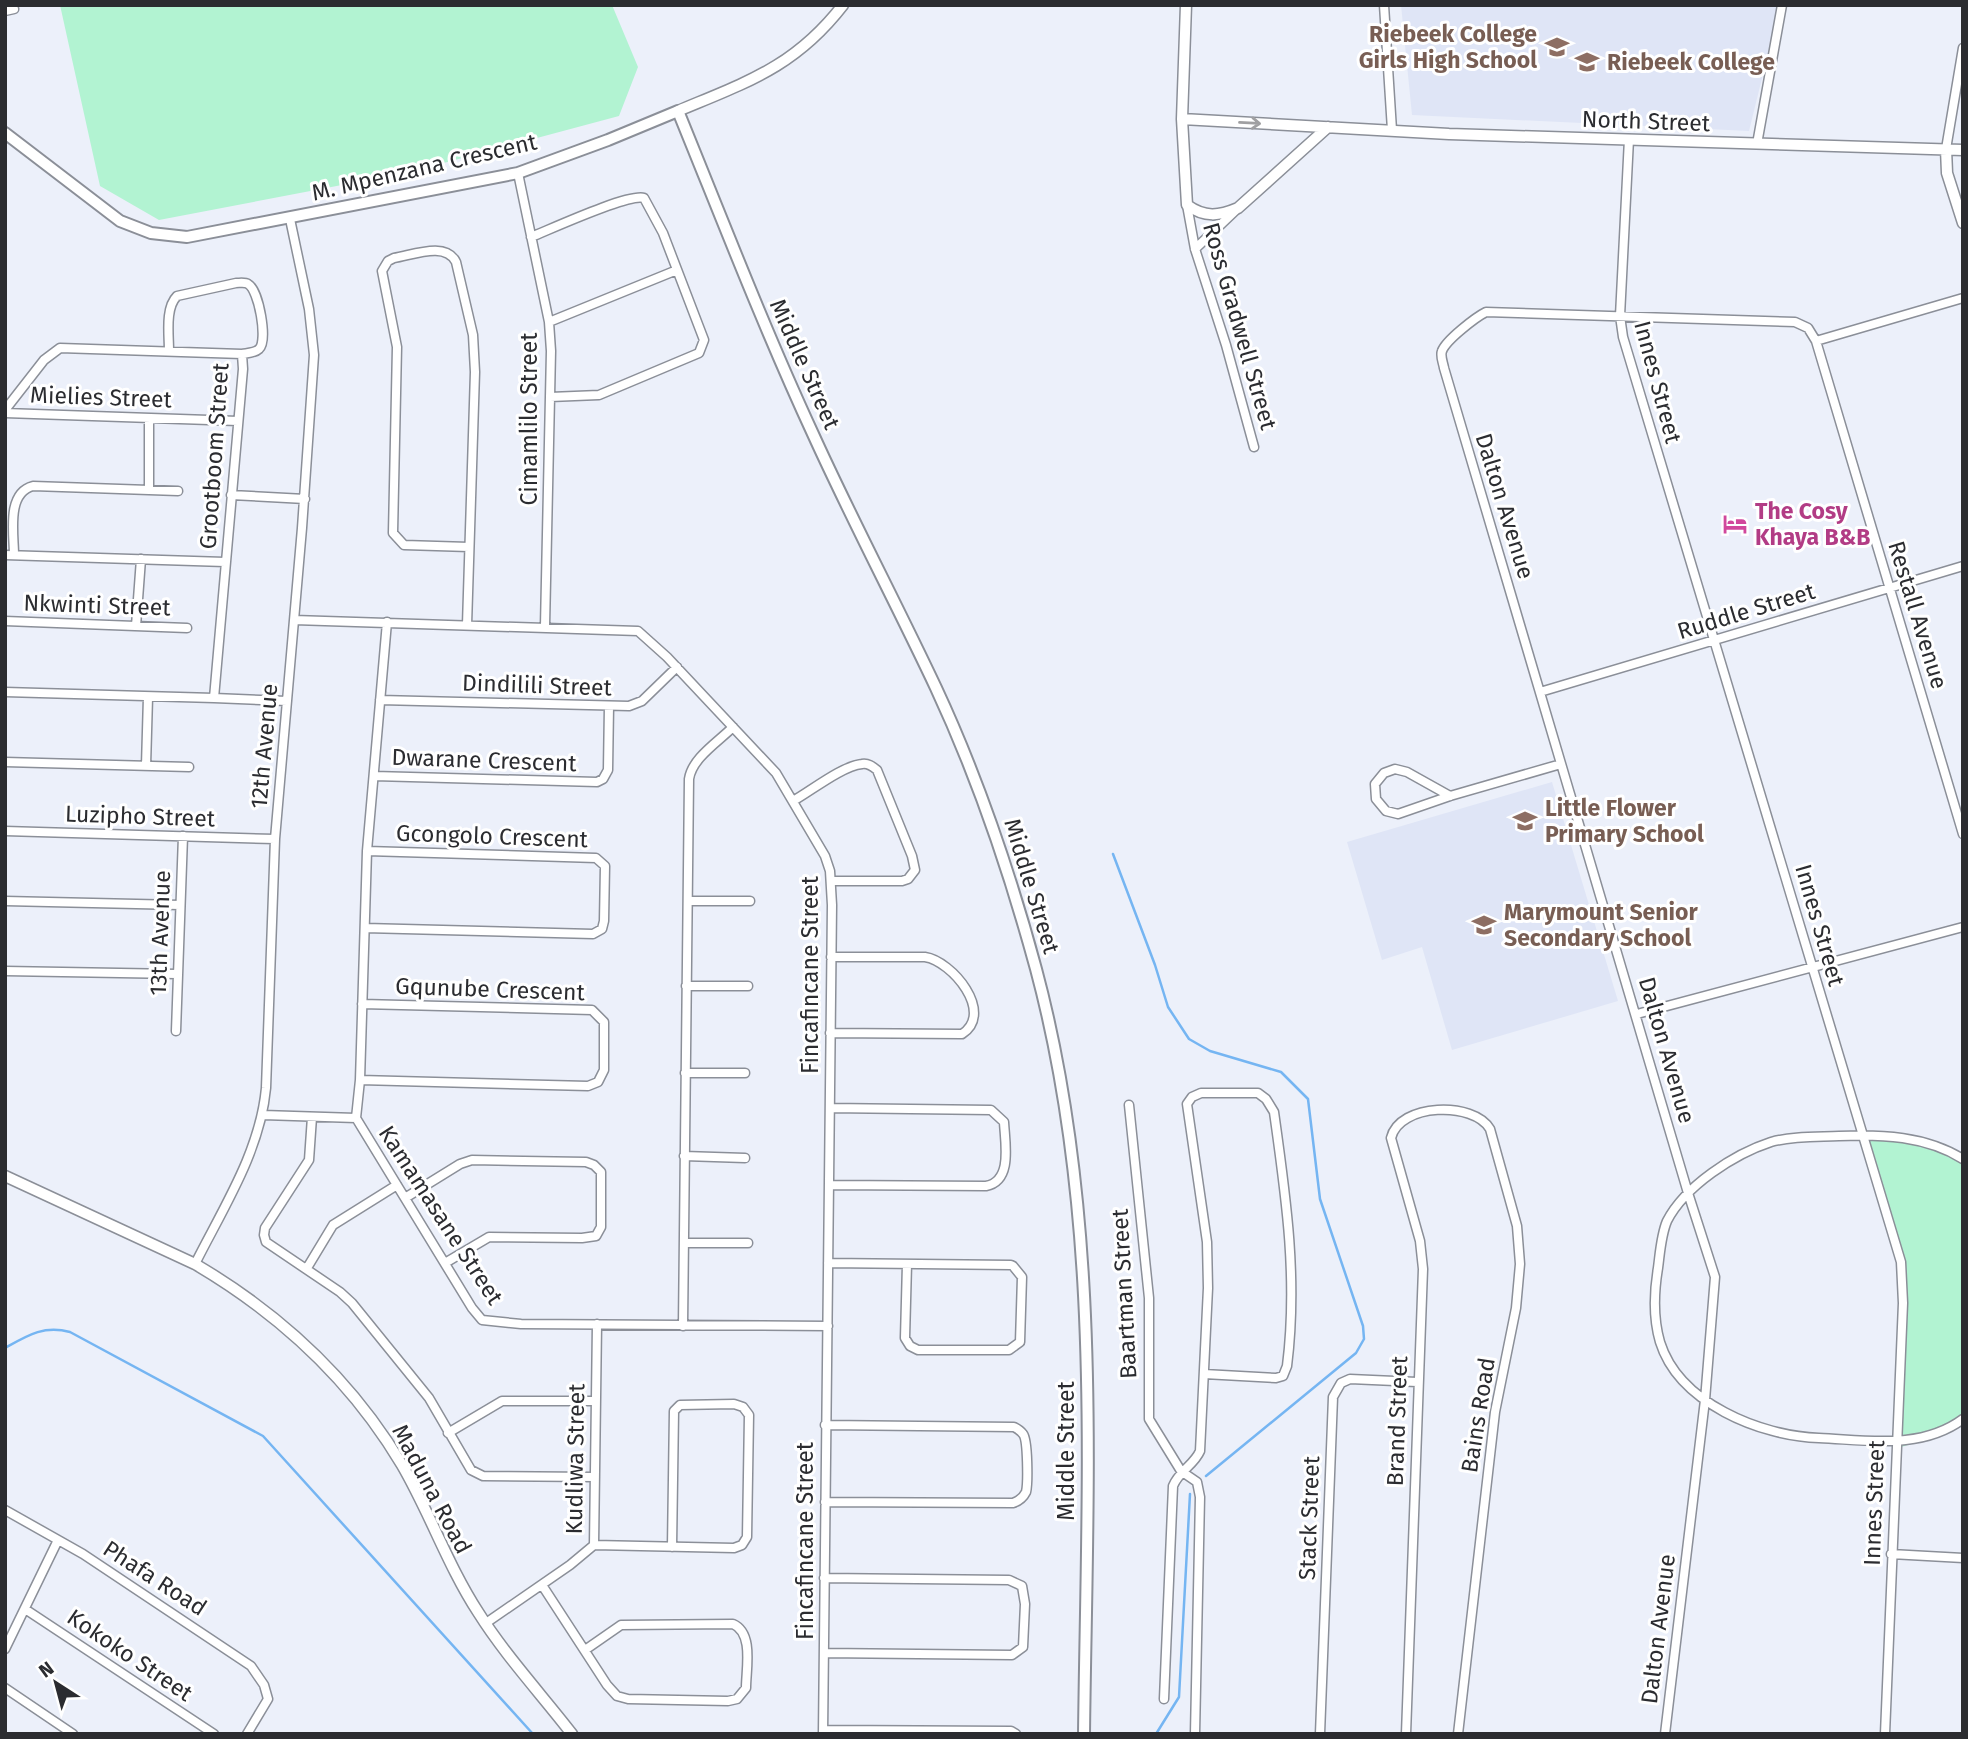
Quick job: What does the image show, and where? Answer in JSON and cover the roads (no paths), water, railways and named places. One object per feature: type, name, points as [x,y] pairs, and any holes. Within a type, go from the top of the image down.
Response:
[{"type":"main road","name":"M. Mpenzana Crescent","points":[[5,133],[120,221],[151,233],[187,237],[518,173],[678,111]]},
{"type":"main road","name":"Middle Street","points":[[678,111],[756,304],[814,436],[958,739],[1000,851],[1037,972],[1063,1092],[1084,1273],[1088,1408],[1084,1734]]},
{"type":"street","name":"M. Mpenzana Crescent","points":[[678,111],[769,71],[795,55],[843,5]]},
{"type":"street","name":"Ross Gradwell Street","points":[[1185,5],[1182,119],[1187,205],[1195,249],[1226,345],[1254,447]]},
{"type":"street","points":[[1384,5],[1392,130]]},
{"type":"street","points":[[1757,144],[1782,5]]},
{"type":"street","points":[[1963,48],[1946,149],[1947,173],[1963,223]]},
{"type":"street","name":"North Street","points":[[1182,119],[1392,130],[1963,150]]},
{"type":"street","points":[[1195,249],[1328,127]]},
{"type":"street","name":"Innes Street","points":[[1629,139],[1620,316],[1627,350],[1716,640],[1902,1274],[1885,1734]]},
{"type":"street","name":"Cimamlilo Street","points":[[518,173],[549,322],[545,626]]},
{"type":"street","points":[[531,237],[621,201],[641,197],[648,203],[703,334],[703,345],[699,354],[596,396],[550,397]]},
{"type":"street","points":[[1187,205],[1212,215],[1221,215],[1238,208]]},
{"type":"street","name":"12th Avenue","points":[[195,1264],[256,1142],[264,1115],[275,839],[305,499],[314,355],[309,309],[290,219]]},
{"type":"street","points":[[467,625],[475,354],[456,262],[451,253],[441,250],[394,258],[388,261],[382,271],[397,347],[394,533],[404,545],[469,547]]},
{"type":"street","points":[[549,322],[677,270]]},
{"type":"street","points":[[169,351],[170,309],[174,298],[188,292],[244,283],[254,291],[264,340],[260,349],[242,354]]},
{"type":"street","points":[[1816,341],[1963,298]]},
{"type":"street","name":"Dalton Avenue","points":[[1620,316],[1486,312],[1441,352],[1560,764],[1715,1277],[1705,1400],[1665,1734]]},
{"type":"street","name":"Restall Avenue","points":[[1620,316],[1795,322],[1808,328],[1816,341],[1963,834]]},
{"type":"street","name":"Grootboom Street","points":[[5,412],[44,360],[60,348],[242,354],[243,369],[214,698]]},
{"type":"street","name":"Mielies Street","points":[[5,412],[238,421]]},
{"type":"street","points":[[149,418],[149,489]]},
{"type":"street","points":[[178,491],[33,485],[27,487],[16,499],[10,555],[225,562]]},
{"type":"street","points":[[231,495],[305,499]]},
{"type":"street","points":[[136,626],[141,559]]},
{"type":"street","name":"Ruddle Street","points":[[1540,692],[1963,566]]},
{"type":"street","name":"Fincafincane Street","points":[[294,620],[634,629],[644,635],[677,667],[776,773],[825,856],[831,881],[831,957],[823,1732]]},
{"type":"street","name":"Nkwinti Street","points":[[5,621],[187,628]]},
{"type":"street","name":"Kamamasane Street","points":[[387,622],[367,851],[360,1080],[356,1118],[475,1314],[482,1320],[521,1324],[828,1326]]},
{"type":"street","name":"Dindilili Street","points":[[380,700],[629,706],[639,703],[677,667]]},
{"type":"street","points":[[5,692],[287,701]]},
{"type":"street","points":[[146,766],[148,697]]},
{"type":"street","name":"Dwarane Crescent","points":[[374,776],[597,782],[603,779],[608,770],[610,706]]},
{"type":"street","points":[[683,1326],[689,775],[699,760],[733,727]]},
{"type":"street","points":[[5,762],[189,767]]},
{"type":"street","points":[[793,801],[859,764],[867,764],[877,770],[912,856],[915,870],[908,879],[902,881],[831,881]]},
{"type":"street","points":[[1450,796],[1401,770],[1384,773],[1375,784],[1374,794],[1377,803],[1386,811],[1398,814],[1560,764]]},
{"type":"street","name":"Luzipho Street","points":[[5,831],[275,839]]},
{"type":"street","name":"13th Avenue","points":[[176,1031],[183,836]]},
{"type":"street","name":"Gcongolo Crescent","points":[[365,928],[593,934],[602,929],[604,921],[605,866],[596,858],[367,851]]},
{"type":"street","points":[[5,901],[180,905]]},
{"type":"street","points":[[688,901],[750,901]]},
{"type":"street","points":[[1637,1014],[1963,927]]},
{"type":"street","points":[[830,1033],[962,1034],[970,1027],[973,1019],[968,991],[939,960],[925,957],[831,957]]},
{"type":"street","points":[[5,971],[177,974]]},
{"type":"street","points":[[686,986],[748,986]]},
{"type":"street","name":"Gqunube Crescent","points":[[360,1080],[588,1086],[598,1082],[604,1070],[604,1021],[592,1010],[362,1004]]},
{"type":"street","points":[[685,1073],[745,1073]]},
{"type":"street","points":[[1164,1699],[1172,1486],[1181,1471],[1196,1460],[1200,1451],[1208,1289],[1207,1242],[1188,1104],[1192,1097],[1201,1093],[1258,1093],[1266,1099],[1274,1112],[1292,1252],[1287,1366],[1283,1376],[1276,1378],[1204,1374]]},
{"type":"street","name":"Baartman Street","points":[[1129,1105],[1149,1298],[1149,1419],[1181,1471],[1197,1482],[1200,1500],[1195,1734]]},
{"type":"street","points":[[828,1185],[986,1186],[999,1180],[1004,1166],[1004,1122],[991,1110],[830,1108]]},
{"type":"street","name":"Bains Road","points":[[1403,1119],[1420,1113],[1443,1110],[1473,1114],[1486,1122],[1517,1226],[1520,1264],[1516,1308],[1495,1412],[1458,1734]]},
{"type":"street","points":[[264,1115],[356,1118]]},
{"type":"street","points":[[312,1118],[309,1160],[264,1233],[269,1244],[307,1268],[352,1303],[425,1392],[468,1466],[478,1475],[595,1477]]},
{"type":"street","name":"Brand Street","points":[[1403,1119],[1394,1128],[1391,1138],[1422,1253],[1406,1734]]},
{"type":"street","points":[[1963,1159],[1902,1137],[1862,1135],[1774,1141],[1728,1162],[1688,1193],[1666,1224],[1655,1301],[1660,1343],[1670,1362],[1692,1390],[1705,1400],[1754,1426],[1786,1436],[1896,1441],[1924,1438],[1963,1419]]},
{"type":"street","points":[[684,1156],[745,1158]]},
{"type":"street","points":[[405,1198],[460,1164],[472,1160],[586,1162],[597,1166],[601,1172],[601,1227],[596,1236],[489,1237],[445,1263]]},
{"type":"street","name":"Maduna Road","points":[[5,1176],[195,1264],[222,1280],[275,1318],[330,1369],[370,1416],[402,1465],[457,1577],[486,1623],[572,1734]]},
{"type":"street","points":[[307,1268],[329,1230],[337,1222],[397,1185]]},
{"type":"street","points":[[684,1242],[748,1243]]},
{"type":"street","points":[[828,1263],[1011,1265],[1022,1277],[1021,1339],[1018,1344],[1009,1350],[992,1351],[912,1348],[905,1338],[907,1264]]},
{"type":"street","name":"Kudliwa Street","points":[[486,1623],[581,1558],[594,1545],[597,1324]]},
{"type":"street","name":"Stack Street","points":[[1320,1734],[1333,1397],[1341,1384],[1350,1379],[1418,1382]]},
{"type":"street","points":[[448,1433],[502,1401],[595,1401]]},
{"type":"street","points":[[594,1545],[671,1547],[734,1548],[740,1546],[745,1541],[749,1415],[740,1406],[680,1405],[674,1411],[671,1547]]},
{"type":"street","points":[[825,1426],[1014,1427],[1026,1438],[1027,1479],[1026,1491],[1020,1500],[1013,1503],[825,1502]]},
{"type":"street","name":"Phafa Road","points":[[5,1510],[58,1540],[248,1663],[262,1682],[268,1696],[266,1706],[247,1734]]},
{"type":"street","points":[[5,1649],[58,1540]]},
{"type":"street","points":[[1891,1554],[1963,1558]]},
{"type":"street","points":[[824,1578],[1013,1580],[1023,1589],[1025,1604],[1023,1647],[1012,1655],[824,1653]]},
{"type":"street","points":[[542,1585],[607,1685],[622,1698],[728,1701],[737,1699],[746,1689],[746,1638],[740,1627],[733,1624],[621,1625],[585,1650]]},
{"type":"street","name":"Kokoko Street","points":[[25,1609],[214,1734]]},
{"type":"street","points":[[5,1688],[73,1734]]},
{"type":"street","points":[[823,1732],[1011,1731],[1016,1734]]},
{"type":"waterway","points":[[1113,854],[1168,1007],[1189,1039],[1210,1051],[1281,1072],[1308,1099],[1320,1199],[1363,1326],[1364,1339],[1356,1353],[1206,1476]]},
{"type":"waterway","points":[[5,1348],[29,1335],[44,1331],[70,1332],[263,1436],[533,1734]]},
{"type":"waterway","points":[[1156,1734],[1179,1697],[1190,1494]]},
{"type":"place","name":"Riebeek College Girls High School","points":[[1557,47]]},
{"type":"place","name":"Riebeek College","points":[[1587,62]]},
{"type":"place","name":"The Cosy Khaya B&B","points":[[1735,524]]},
{"type":"place","name":"Little Flower Primary School","points":[[1525,821]]},
{"type":"place","name":"Marymount Senior Secondary School","points":[[1484,925]]}]
